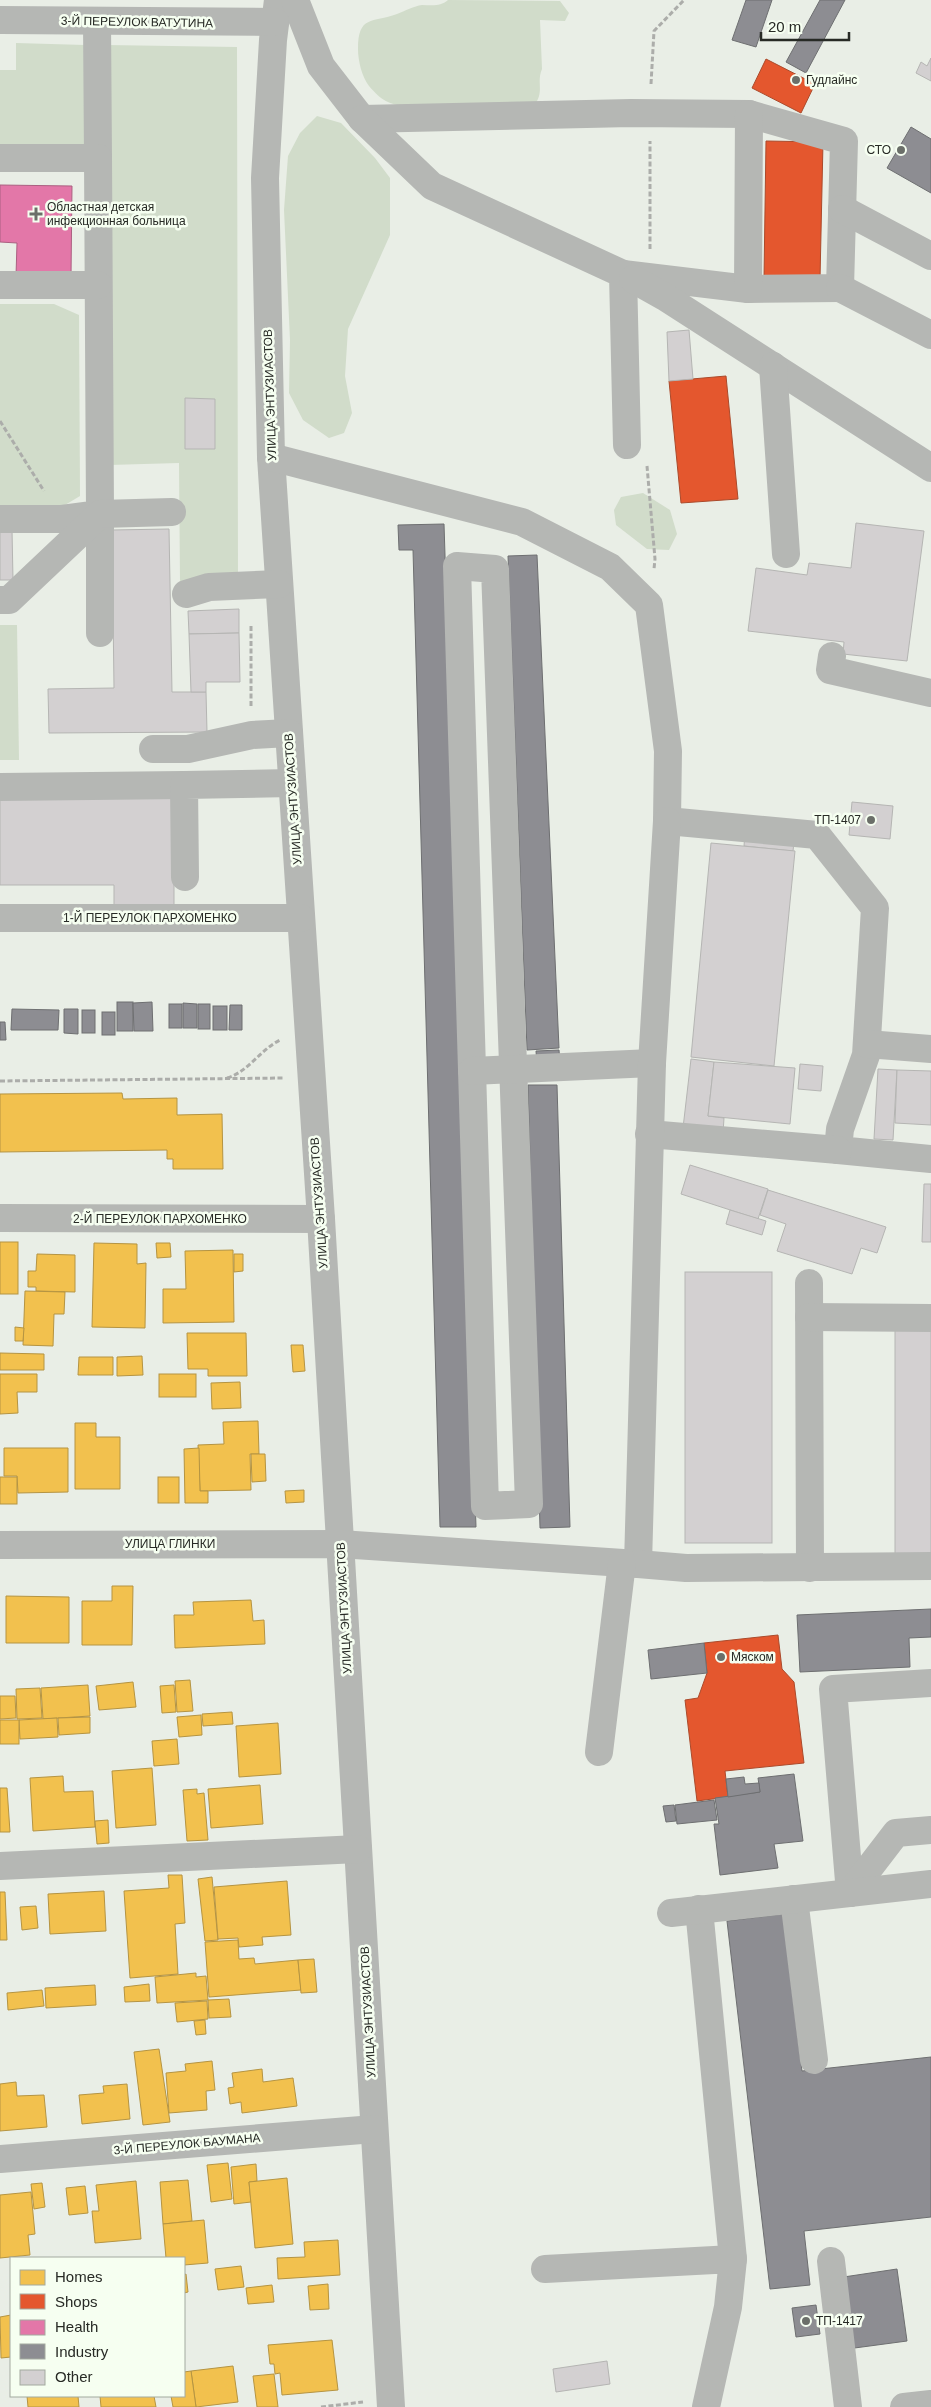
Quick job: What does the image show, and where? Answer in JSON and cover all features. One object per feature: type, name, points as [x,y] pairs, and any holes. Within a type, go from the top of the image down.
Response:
[{"type":"street","points":[[295,0],[321,66],[362,119],[432,186],[636,275],[666,297],[931,468]]},
{"type":"street","name":"3-Й ПЕРЕУЛОК ВАТУТИНА","points":[[0,20],[97,21],[276,11]]},
{"type":"street","name":"УЛИЦА ЭНТУЗИАСТОВ","points":[[276,11],[265,178],[271,457],[321,1219],[391,2403]]},
{"type":"street","points":[[97,21],[100,633]]},
{"type":"street","points":[[362,119],[637,109],[749,114],[844,141],[840,288]]},
{"type":"street","points":[[748,289],[749,114]]},
{"type":"street","points":[[0,158],[98,158]]},
{"type":"street","points":[[842,209],[931,256]]},
{"type":"street","points":[[636,275],[748,289],[840,288],[931,335]]},
{"type":"street","points":[[627,445],[636,275]]},
{"type":"street","points":[[0,285],[98,285]]},
{"type":"street","points":[[772,366],[786,554]]},
{"type":"street","points":[[271,457],[522,522],[610,567],[649,605],[668,751],[667,821],[652,1063],[630,1563],[599,1752]]},
{"type":"street","points":[[0,520],[62,519],[100,514],[172,512]]},
{"type":"street","points":[[0,600],[9,600],[100,514]]},
{"type":"street","points":[[457,566],[495,569],[529,1504],[485,1506],[472,1071],[457,566]]},
{"type":"street","points":[[186,594],[209,587],[279,584]]},
{"type":"street","points":[[832,656],[830,670],[931,694]]},
{"type":"street","points":[[152,749],[188,749],[252,735],[289,733]]},
{"type":"street","points":[[0,787],[292,783]]},
{"type":"street","points":[[184,785],[185,877]]},
{"type":"street","points":[[667,821],[817,835],[875,908],[866,1055],[840,1130],[838,1150]]},
{"type":"street","name":"1-Й ПЕРЕУЛОК ПАРХОМЕНКО","points":[[0,918],[301,918]]},
{"type":"street","points":[[867,1044],[931,1048]]},
{"type":"street","points":[[472,1071],[652,1063]]},
{"type":"street","points":[[650,1134],[931,1159]]},
{"type":"street","name":"2-Й ПЕРЕУЛОК ПАРХОМЕНКО","points":[[0,1218],[321,1219]]},
{"type":"street","points":[[809,1283],[810,1568]]},
{"type":"street","points":[[809,1317],[931,1318]]},
{"type":"street","name":"УЛИЦА ГЛИНКИ","points":[[0,1545],[340,1544],[686,1568],[931,1566]]},
{"type":"street","points":[[850,1893],[833,1689],[931,1683]]},
{"type":"street","points":[[850,1893],[896,1833],[931,1830]]},
{"type":"street","points":[[0,1866],[358,1849]]},
{"type":"street","points":[[671,1913],[931,1884]]},
{"type":"street","points":[[794,1899],[814,2060]]},
{"type":"street","points":[[699,1909],[733,2259],[728,2308],[706,2407]]},
{"type":"street","name":"3-Й ПЕРЕУЛОК БАУМАНА","points":[[0,2159],[374,2129]]},
{"type":"street","points":[[545,2269],[733,2259]]},
{"type":"street","points":[[831,2261],[848,2407]]},
{"type":"street","points":[[904,2407],[931,2404]]},
{"type":"path","points":[[636,275],[637,109],[654,31],[684,0]]},
{"type":"path","points":[[0,421],[62,519]]},
{"type":"path","points":[[627,445],[646,452],[655,559],[649,605]]},
{"type":"path","points":[[221,1079],[237,1075],[269,1046],[308,1026]]},
{"type":"path","points":[[0,1081],[311,1077]]},
{"type":"path","points":[[321,2407],[391,2403]]},
{"type":"green space","points":[[448,0],[560,1],[569,13],[565,21],[540,20],[542,69],[539,96],[534,106],[408,107],[386,101],[369,86],[362,74],[358,54],[359,38],[364,25],[416,6],[439,5]]},
{"type":"green space","points":[[16,43],[85,45],[86,144],[81,148],[0,147],[0,70],[16,70]]},
{"type":"green space","points":[[107,45],[237,47],[238,580],[180,581],[179,463],[109,465]]},
{"type":"green space","points":[[317,116],[341,123],[375,158],[390,178],[390,235],[348,329],[345,376],[352,413],[344,433],[329,438],[303,420],[289,393],[290,340],[284,210],[288,156],[300,133]]},
{"type":"green space","points":[[0,304],[54,304],[79,315],[80,496],[60,508],[0,508]]},
{"type":"green space","points":[[643,493],[670,510],[677,534],[669,550],[647,549],[616,525],[614,510],[621,497]]},
{"type":"green space","points":[[0,625],[17,625],[19,760],[0,760]]},
{"type":"building: Homes","points":[[122,1093],[123,1099],[177,1098],[177,1115],[222,1114],[223,1169],[173,1169],[173,1159],[167,1159],[167,1150],[0,1152],[0,1094]]},
{"type":"building: Homes","points":[[0,1242],[18,1242],[18,1294],[0,1294]]},
{"type":"building: Homes","points":[[94,1243],[137,1244],[137,1264],[146,1263],[145,1328],[92,1327]]},
{"type":"building: Homes","points":[[156,1243],[170,1243],[171,1257],[157,1258]]},
{"type":"building: Homes","points":[[233,1250],[234,1322],[163,1323],[163,1289],[186,1289],[185,1251]]},
{"type":"building: Homes","points":[[37,1254],[75,1255],[75,1292],[36,1291],[36,1287],[28,1287],[28,1271],[36,1271]]},
{"type":"building: Homes","points":[[234,1254],[243,1254],[243,1271],[234,1272]]},
{"type":"building: Homes","points":[[25,1291],[65,1292],[64,1314],[54,1314],[53,1346],[23,1345]]},
{"type":"building: Homes","points":[[15,1327],[24,1328],[23,1341],[15,1341]]},
{"type":"building: Homes","points":[[187,1333],[246,1333],[247,1376],[208,1376],[208,1369],[188,1369]]},
{"type":"building: Homes","points":[[291,1345],[303,1345],[305,1371],[293,1372]]},
{"type":"building: Homes","points":[[0,1353],[44,1354],[44,1370],[0,1370]]},
{"type":"building: Homes","points":[[142,1356],[143,1375],[117,1376],[117,1357]]},
{"type":"building: Homes","points":[[79,1357],[113,1357],[113,1375],[78,1375]]},
{"type":"building: Homes","points":[[0,1374],[37,1374],[37,1392],[17,1392],[18,1413],[0,1414]]},
{"type":"building: Homes","points":[[159,1374],[196,1374],[196,1397],[159,1397]]},
{"type":"building: Homes","points":[[240,1382],[241,1408],[212,1409],[211,1383]]},
{"type":"building: Homes","points":[[258,1421],[259,1454],[250,1454],[251,1490],[200,1491],[198,1445],[224,1444],[223,1422]]},
{"type":"building: Homes","points":[[75,1423],[96,1423],[96,1437],[120,1437],[120,1489],[75,1489]]},
{"type":"building: Homes","points":[[4,1448],[68,1448],[68,1492],[18,1493],[17,1476],[4,1476]]},
{"type":"building: Homes","points":[[199,1448],[200,1491],[208,1491],[208,1503],[185,1503],[184,1449]]},
{"type":"building: Homes","points":[[251,1454],[265,1454],[266,1481],[252,1482]]},
{"type":"building: Homes","points":[[0,1477],[17,1477],[17,1504],[0,1504]]},
{"type":"building: Homes","points":[[158,1477],[179,1477],[179,1503],[158,1503]]},
{"type":"building: Homes","points":[[304,1490],[304,1502],[286,1503],[285,1491]]},
{"type":"building: Homes","points":[[112,1586],[133,1586],[132,1645],[82,1645],[82,1601],[112,1601]]},
{"type":"building: Homes","points":[[6,1596],[69,1597],[69,1643],[6,1643]]},
{"type":"building: Homes","points":[[251,1600],[253,1621],[264,1620],[265,1644],[175,1648],[174,1615],[194,1615],[193,1602]]},
{"type":"building: Homes","points":[[190,1680],[193,1711],[177,1712],[175,1681]]},
{"type":"building: Homes","points":[[133,1682],[136,1707],[99,1710],[96,1686]]},
{"type":"building: Homes","points":[[88,1685],[90,1716],[43,1719],[41,1688]]},
{"type":"building: Homes","points":[[174,1685],[176,1712],[162,1713],[160,1686]]},
{"type":"building: Homes","points":[[40,1688],[42,1718],[17,1719],[16,1689]]},
{"type":"building: Homes","points":[[0,1696],[15,1696],[16,1718],[0,1719]]},
{"type":"building: Homes","points":[[232,1712],[233,1724],[203,1726],[202,1714]]},
{"type":"building: Homes","points":[[201,1715],[202,1735],[179,1737],[177,1717]]},
{"type":"building: Homes","points":[[90,1717],[90,1733],[59,1735],[58,1718]]},
{"type":"building: Homes","points":[[57,1718],[58,1737],[20,1739],[19,1720]]},
{"type":"building: Homes","points":[[0,1720],[19,1720],[19,1744],[0,1744]]},
{"type":"building: Homes","points":[[278,1723],[281,1774],[239,1777],[236,1726]]},
{"type":"building: Homes","points":[[177,1739],[179,1764],[154,1766],[152,1741]]},
{"type":"building: Homes","points":[[152,1768],[156,1825],[116,1828],[112,1771]]},
{"type":"building: Homes","points":[[63,1776],[64,1792],[93,1791],[95,1827],[33,1831],[30,1778]]},
{"type":"building: Homes","points":[[260,1785],[263,1824],[211,1828],[208,1789]]},
{"type":"building: Homes","points":[[0,1788],[7,1788],[10,1832],[0,1832]]},
{"type":"building: Homes","points":[[197,1789],[197,1794],[204,1793],[208,1840],[187,1841],[183,1790]]},
{"type":"building: Homes","points":[[108,1820],[109,1843],[97,1844],[95,1821]]},
{"type":"building: Homes","points":[[168,1875],[182,1875],[185,1923],[175,1924],[178,1974],[130,1978],[124,1891],[169,1888]]},
{"type":"building: Homes","points":[[212,1877],[218,1940],[205,1941],[198,1879]]},
{"type":"building: Homes","points":[[287,1881],[291,1935],[262,1937],[263,1945],[239,1947],[238,1938],[218,1939],[214,1887]]},
{"type":"building: Homes","points":[[104,1891],[106,1931],[50,1934],[48,1894]]},
{"type":"building: Homes","points":[[0,1892],[5,1892],[7,1940],[0,1940]]},
{"type":"building: Homes","points":[[36,1906],[38,1928],[22,1930],[20,1907]]},
{"type":"building: Homes","points":[[238,1940],[239,1959],[254,1958],[255,1964],[298,1960],[301,1990],[209,1997],[205,1942]]},
{"type":"building: Homes","points":[[314,1959],[317,1992],[301,1993],[298,1960]]},
{"type":"building: Homes","points":[[196,1973],[196,1977],[206,1976],[208,2000],[157,2003],[155,1977]]},
{"type":"building: Homes","points":[[149,1984],[150,2001],[125,2002],[124,1987]]},
{"type":"building: Homes","points":[[95,1985],[96,2005],[46,2008],[45,1988]]},
{"type":"building: Homes","points":[[42,1990],[44,2006],[8,2010],[7,1993]]},
{"type":"building: Homes","points":[[229,1999],[231,2017],[209,2018],[208,2000]]},
{"type":"building: Homes","points":[[207,2001],[208,2019],[177,2022],[175,2003]]},
{"type":"building: Homes","points":[[205,2020],[206,2034],[196,2035],[194,2021]]},
{"type":"building: Homes","points":[[159,2049],[170,2122],[143,2125],[134,2052]]},
{"type":"building: Homes","points":[[212,2061],[215,2090],[206,2091],[207,2110],[169,2113],[166,2073],[186,2071],[185,2064]]},
{"type":"building: Homes","points":[[262,2069],[263,2082],[293,2078],[297,2106],[242,2113],[241,2102],[230,2104],[228,2088],[234,2087],[232,2073]]},
{"type":"building: Homes","points":[[16,2082],[17,2096],[44,2095],[47,2127],[0,2131],[0,2084]]},
{"type":"building: Homes","points":[[127,2084],[130,2119],[82,2124],[79,2095],[104,2093],[103,2086]]},
{"type":"building: Homes","points":[[228,2163],[232,2199],[211,2202],[207,2165]]},
{"type":"building: Homes","points":[[256,2164],[257,2181],[249,2182],[251,2202],[234,2204],[231,2167]]},
{"type":"building: Homes","points":[[287,2178],[293,2244],[255,2248],[249,2182]]},
{"type":"building: Homes","points":[[188,2180],[192,2221],[163,2224],[160,2182]]},
{"type":"building: Homes","points":[[136,2181],[141,2239],[95,2243],[92,2211],[99,2211],[96,2185]]},
{"type":"building: Homes","points":[[42,2183],[45,2207],[34,2209],[31,2184]]},
{"type":"building: Homes","points":[[85,2186],[88,2213],[69,2215],[66,2188]]},
{"type":"building: Homes","points":[[31,2192],[35,2234],[28,2235],[30,2255],[0,2258],[0,2195]]},
{"type":"building: Homes","points":[[204,2220],[208,2263],[185,2265],[185,2257],[166,2257],[163,2224]]},
{"type":"building: Homes","points":[[338,2240],[340,2275],[278,2279],[277,2258],[305,2257],[304,2242]]},
{"type":"building: Homes","points":[[241,2266],[244,2287],[218,2290],[215,2269]]},
{"type":"building: Homes","points":[[185,2274],[188,2292],[185,2293]]},
{"type":"building: Homes","points":[[328,2284],[329,2309],[310,2310],[308,2286]]},
{"type":"building: Homes","points":[[272,2285],[274,2302],[248,2304],[246,2288]]},
{"type":"building: Homes","points":[[10,2315],[10,2357],[1,2358],[0,2317]]},
{"type":"building: Homes","points":[[332,2340],[338,2390],[282,2395],[280,2373],[275,2374],[274,2364],[270,2364],[268,2345]]},
{"type":"building: Homes","points":[[233,2366],[238,2402],[196,2407],[191,2371]]},
{"type":"building: Homes","points":[[191,2371],[196,2407],[173,2407],[171,2397],[185,2397],[185,2372]]},
{"type":"building: Homes","points":[[274,2374],[278,2407],[257,2407],[253,2376]]},
{"type":"building: Homes","points":[[27,2397],[78,2397],[79,2407],[28,2407]]},
{"type":"building: Homes","points":[[100,2397],[154,2397],[156,2407],[101,2407]]},
{"type":"building: Shops","points":[[766,59],[815,84],[801,113],[752,88]]},
{"type":"building: Shops","points":[[766,141],[823,142],[820,279],[764,278]]},
{"type":"building: Shops","points":[[726,376],[738,499],[681,503],[669,381]]},
{"type":"building: Shops","points":[[778,1635],[782,1669],[794,1682],[804,1763],[725,1771],[728,1797],[697,1801],[685,1700],[698,1698],[707,1673],[704,1643]]},
{"type":"building: Health","name":"Областная детская инфекционная больница","points":[[0,185],[72,186],[71,277],[16,276],[17,243],[0,242]]},
{"type":"building: Industry","points":[[746,0],[772,0],[756,47],[732,40]]},
{"type":"building: Industry","points":[[820,0],[845,0],[806,73],[786,62]]},
{"type":"building: Industry","points":[[911,127],[931,139],[931,193],[887,168]]},
{"type":"building: Industry","points":[[444,524],[476,1527],[440,1527],[413,550],[399,550],[398,525]]},
{"type":"building: Industry","points":[[537,555],[559,1048],[527,1050],[508,556]]},
{"type":"building: Industry","points":[[117,1002],[133,1002],[133,1031],[117,1031]]},
{"type":"building: Industry","points":[[152,1002],[153,1031],[134,1031],[133,1003]]},
{"type":"building: Industry","points":[[183,1003],[197,1004],[197,1028],[183,1028]]},
{"type":"building: Industry","points":[[169,1004],[182,1004],[182,1028],[169,1028]]},
{"type":"building: Industry","points":[[198,1004],[210,1004],[210,1029],[198,1029]]},
{"type":"building: Industry","points":[[230,1005],[242,1005],[242,1030],[229,1030]]},
{"type":"building: Industry","points":[[213,1006],[227,1006],[227,1030],[213,1030]]},
{"type":"building: Industry","points":[[12,1009],[59,1010],[58,1030],[11,1030]]},
{"type":"building: Industry","points":[[64,1009],[78,1009],[78,1034],[64,1033]]},
{"type":"building: Industry","points":[[82,1010],[95,1010],[95,1033],[82,1033]]},
{"type":"building: Industry","points":[[102,1012],[115,1012],[115,1035],[102,1035]]},
{"type":"building: Industry","points":[[0,1022],[5,1022],[6,1040],[0,1040]]},
{"type":"building: Industry","points":[[559,1050],[560,1064],[537,1065],[536,1051]]},
{"type":"building: Industry","points":[[528,1085],[557,1085],[570,1527],[540,1528]]},
{"type":"building: Industry","points":[[931,1609],[931,1637],[909,1638],[910,1667],[800,1672],[797,1615]]},
{"type":"building: Industry","points":[[704,1643],[707,1673],[651,1679],[648,1650]]},
{"type":"building: Industry","points":[[794,1774],[803,1841],[774,1844],[778,1868],[720,1875],[714,1824],[719,1824],[715,1798],[760,1792],[758,1778]]},
{"type":"building: Industry","points":[[744,1777],[745,1784],[759,1783],[760,1792],[728,1797],[726,1779]]},
{"type":"building: Industry","points":[[714,1800],[717,1820],[677,1824],[675,1805]]},
{"type":"building: Industry","points":[[674,1805],[676,1821],[666,1822],[663,1806]]},
{"type":"building: Industry","points":[[783,1914],[802,2071],[931,2057],[931,2217],[804,2231],[810,2285],[770,2289],[727,1921]]},
{"type":"building: Industry","points":[[897,2269],[907,2341],[847,2349],[837,2278]]},
{"type":"building: Industry","name":"ТП-1417","points":[[816,2305],[820,2334],[796,2337],[792,2308]]},
{"type":"building: Other","points":[[931,58],[931,81],[916,73],[921,62],[927,66]]},
{"type":"building: Other","points":[[689,330],[693,379],[669,381],[667,332]]},
{"type":"building: Other","points":[[185,398],[215,399],[215,449],[185,449]]},
{"type":"building: Other","points":[[856,523],[924,531],[907,661],[843,654],[844,642],[748,631],[756,568],[807,575],[809,563],[851,568]]},
{"type":"building: Other","points":[[169,529],[172,692],[206,692],[207,732],[49,733],[48,689],[114,688],[112,530]]},
{"type":"building: Other","points":[[0,530],[12,530],[13,580],[0,580]]},
{"type":"building: Other","points":[[239,609],[239,633],[189,634],[188,611]]},
{"type":"building: Other","points":[[239,633],[240,682],[206,682],[206,692],[191,692],[189,634]]},
{"type":"building: Other","points":[[174,797],[174,908],[114,908],[114,885],[0,885],[0,798]]},
{"type":"building: Other","name":"ТП-1407","points":[[852,802],[893,806],[890,839],[849,835]]},
{"type":"building: Other","points":[[746,821],[796,825],[793,851],[744,846]]},
{"type":"building: Other","points":[[711,843],[795,851],[774,1066],[691,1057]]},
{"type":"building: Other","points":[[691,1059],[714,1062],[708,1116],[724,1118],[723,1133],[683,1128]]},
{"type":"building: Other","points":[[714,1062],[795,1068],[790,1124],[708,1116]]},
{"type":"building: Other","points":[[800,1064],[823,1066],[821,1091],[798,1089]]},
{"type":"building: Other","points":[[878,1069],[897,1070],[893,1140],[874,1139]]},
{"type":"building: Other","points":[[897,1070],[931,1071],[931,1125],[895,1123]]},
{"type":"building: Other","points":[[690,1165],[768,1189],[758,1219],[681,1194]]},
{"type":"building: Other","points":[[924,1184],[931,1184],[931,1242],[922,1242]]},
{"type":"building: Other","points":[[768,1190],[886,1227],[877,1253],[861,1248],[852,1274],[777,1251],[786,1224],[760,1215]]},
{"type":"building: Other","points":[[730,1210],[766,1221],[762,1235],[726,1224]]},
{"type":"building: Other","points":[[685,1272],[772,1272],[772,1543],[685,1543]]},
{"type":"building: Other","points":[[895,1330],[931,1330],[931,1560],[895,1560]]},
{"type":"building: Other","points":[[607,2361],[610,2384],[556,2392],[553,2369]]},
{"type":"place","name":"Гудлайнс","points":[[796,80]]},
{"type":"place","name":"СТО","points":[[901,150]]},
{"type":"place","name":"Областная детская инфекционная больница","points":[[36,214]]},
{"type":"place","name":"ТП-1407","points":[[871,820]]},
{"type":"place","name":"Мяском","points":[[721,1657]]},
{"type":"place","name":"ТП-1417","points":[[806,2321]]}]
